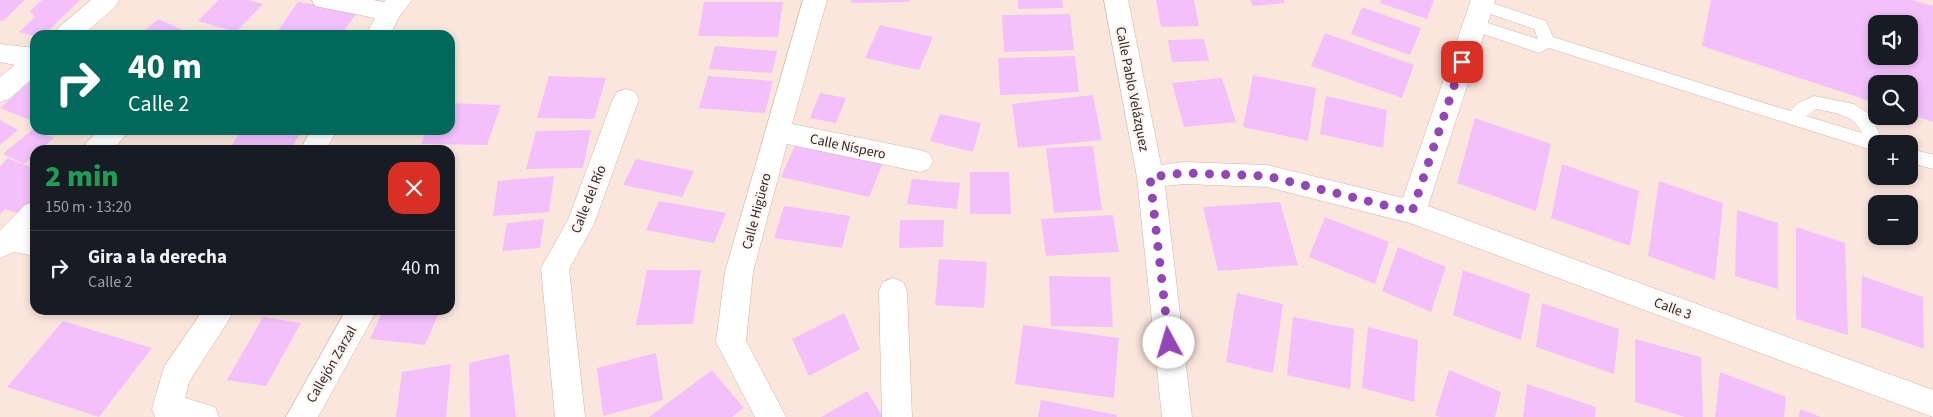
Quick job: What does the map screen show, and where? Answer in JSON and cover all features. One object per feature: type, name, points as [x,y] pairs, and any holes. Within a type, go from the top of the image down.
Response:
[{"type":"street","points":[[73,30],[107,0]]},
{"type":"street","points":[[324,0],[395,6],[381,30]]},
{"type":"street","name":"Calle Higüero","points":[[770,417],[731,342],[739,272],[815,0]]},
{"type":"street","name":"Calle Pablo Velázquez","points":[[1116,0],[1150,177],[1177,417]]},
{"type":"street","points":[[1412,212],[1480,10]]},
{"type":"street","points":[[0,53],[30,57]]},
{"type":"street","points":[[0,92],[30,66]]},
{"type":"street","name":"Calle del Río","points":[[570,417],[554,268],[580,224],[626,99]]},
{"type":"street","name":"Calle Níspero","points":[[777,131],[920,161]]},
{"type":"street","points":[[101,145],[110,135]]},
{"type":"street","name":"Calle 3","points":[[1150,177],[1184,173],[1267,176],[1412,212],[1933,404]]},
{"type":"street","points":[[15,243],[30,220]]},
{"type":"street","points":[[893,291],[897,417]]},
{"type":"street","points":[[204,417],[167,409],[175,377],[217,315]]},
{"type":"street","name":"Callejón Zarzal","points":[[301,417],[359,315]]},
{"type":"lane","points":[[1480,10],[1539,48],[1547,40]]},
{"type":"lane","points":[[1480,10],[1540,25],[1547,40],[1652,75],[1868,141]]},
{"type":"lane","points":[[1794,118],[1804,108],[1814,102],[1848,110],[1865,120],[1872,135]]},
{"type":"lane","points":[[1918,158],[1933,162]]},
{"type":"building","points":[[0,0],[25,0],[3,21],[0,21]]},
{"type":"building","points":[[42,0],[80,0],[49,30],[30,30],[30,35],[19,32],[35,17],[30,11]]},
{"type":"building","points":[[218,0],[249,0],[263,4],[238,30],[229,30],[198,21]]},
{"type":"building","points":[[851,0],[909,0],[909,2],[851,3]]},
{"type":"building","points":[[1018,0],[1062,0],[1063,8],[1018,9]]},
{"type":"building","points":[[1156,0],[1194,0],[1199,26],[1161,27]]},
{"type":"building","points":[[1250,0],[1284,0],[1285,3],[1253,6]]},
{"type":"building","points":[[1381,0],[1434,0],[1427,19],[1380,3]]},
{"type":"building","points":[[1711,0],[1912,0],[1933,6],[1933,122],[1918,117],[1918,75],[1868,75],[1868,100],[1702,46]]},
{"type":"building","points":[[298,2],[358,11],[345,30],[278,30]]},
{"type":"building","points":[[704,2],[783,2],[778,37],[698,36]]},
{"type":"building","points":[[1362,7],[1421,28],[1410,55],[1351,34]]},
{"type":"building","points":[[1070,14],[1074,50],[1004,52],[1002,15]]},
{"type":"building","points":[[158,19],[183,30],[146,30]]},
{"type":"building","points":[[880,25],[933,37],[919,70],[865,58]]},
{"type":"building","points":[[1325,33],[1414,65],[1402,98],[1311,66]]},
{"type":"building","points":[[1204,39],[1209,61],[1172,62],[1168,40]]},
{"type":"building","points":[[715,46],[777,51],[772,73],[709,69]]},
{"type":"building","points":[[1075,56],[1079,92],[1000,95],[998,58]]},
{"type":"building","points":[[1253,75],[1316,88],[1308,141],[1243,127]]},
{"type":"building","points":[[549,76],[606,78],[594,119],[537,118]]},
{"type":"building","points":[[708,76],[773,81],[765,113],[699,108]]},
{"type":"building","points":[[1222,78],[1236,122],[1184,127],[1172,83]]},
{"type":"building","points":[[30,81],[30,120],[0,108]]},
{"type":"building","points":[[820,93],[846,98],[836,123],[810,118]]},
{"type":"building","points":[[1093,95],[1102,140],[1018,148],[1012,104]]},
{"type":"building","points":[[1326,96],[1387,110],[1383,148],[1320,134]]},
{"type":"building","points":[[455,103],[501,105],[487,145],[421,144],[424,135],[455,135]]},
{"type":"building","points":[[940,114],[981,123],[973,152],[930,141]]},
{"type":"building","points":[[1475,118],[1551,144],[1536,211],[1457,183]]},
{"type":"building","points":[[0,120],[18,130],[0,145]]},
{"type":"building","points":[[591,130],[583,168],[526,169],[536,131]]},
{"type":"building","points":[[30,131],[30,135],[48,135],[54,138],[46,145],[30,145],[30,159],[24,164],[3,154]]},
{"type":"building","points":[[238,135],[299,135],[294,145],[232,145]]},
{"type":"building","points":[[796,143],[883,163],[869,197],[781,177]]},
{"type":"building","points":[[1093,146],[1102,210],[1054,213],[1046,148]]},
{"type":"building","points":[[8,158],[30,167],[30,204],[19,214],[5,209],[0,214],[0,166]]},
{"type":"building","points":[[636,159],[694,171],[682,197],[623,185]]},
{"type":"building","points":[[1562,164],[1639,191],[1630,246],[1551,218]]},
{"type":"building","points":[[970,172],[1009,172],[1011,214],[970,214]]},
{"type":"building","points":[[554,176],[549,212],[493,216],[498,181]]},
{"type":"building","points":[[912,179],[960,183],[957,209],[907,204]]},
{"type":"building","points":[[1659,181],[1723,203],[1715,280],[1648,256]]},
{"type":"building","points":[[659,201],[726,213],[714,243],[646,230]]},
{"type":"building","points":[[1280,202],[1298,265],[1218,271],[1203,207]]},
{"type":"building","points":[[784,206],[850,216],[842,248],[774,238]]},
{"type":"building","points":[[1737,210],[1778,223],[1778,289],[1735,276]]},
{"type":"building","points":[[1113,215],[1119,252],[1046,256],[1041,219]]},
{"type":"building","points":[[1325,217],[1389,242],[1375,284],[1309,257]]},
{"type":"building","points":[[544,219],[540,248],[502,251],[507,223]]},
{"type":"building","points":[[900,220],[944,220],[943,247],[899,248]]},
{"type":"building","points":[[1796,227],[1845,243],[1848,335],[1796,319]]},
{"type":"building","points":[[1398,247],[1446,267],[1431,312],[1382,291]]},
{"type":"building","points":[[939,259],[987,262],[984,308],[935,305]]},
{"type":"building","points":[[647,270],[701,270],[693,324],[636,325]]},
{"type":"building","points":[[1463,270],[1530,294],[1521,340],[1453,315]]},
{"type":"building","points":[[1049,276],[1110,277],[1113,327],[1051,326]]},
{"type":"building","points":[[1862,276],[1923,297],[1924,349],[1861,327]]},
{"type":"building","points":[[1237,293],[1283,304],[1273,373],[1226,362]]},
{"type":"building","points":[[1542,303],[1619,329],[1614,374],[1536,347]]},
{"type":"building","points":[[844,313],[860,349],[809,376],[792,339]]},
{"type":"building","points":[[381,315],[438,315],[425,345],[370,339]]},
{"type":"building","points":[[263,317],[301,323],[266,386],[227,380]]},
{"type":"building","points":[[1293,317],[1354,329],[1350,389],[1287,375]]},
{"type":"building","points":[[63,321],[152,348],[99,417],[7,387]]},
{"type":"building","points":[[1023,325],[1119,338],[1114,398],[1015,384]]},
{"type":"building","points":[[1368,327],[1418,340],[1414,402],[1362,388]]},
{"type":"building","points":[[1635,339],[1701,357],[1703,417],[1685,417],[1635,402]]},
{"type":"building","points":[[656,353],[663,400],[603,416],[597,368]]},
{"type":"building","points":[[509,354],[516,417],[470,417],[469,363]]},
{"type":"building","points":[[451,364],[446,417],[396,417],[402,372]]},
{"type":"building","points":[[712,370],[744,408],[732,417],[649,417]]},
{"type":"building","points":[[1449,370],[1501,392],[1495,417],[1440,417],[1435,415]]},
{"type":"building","points":[[1720,372],[1786,397],[1784,417],[1715,417]]},
{"type":"building","points":[[1527,384],[1596,407],[1595,417],[1523,417]]},
{"type":"building","points":[[867,391],[883,417],[821,417]]},
{"type":"building","points":[[1041,400],[1117,415],[1117,417],[1038,417]]},
{"type":"building","points":[[1800,409],[1821,417],[1799,417]]},
{"type":"route","points":[[1169,343],[1150,177],[1184,173],[1267,176],[1412,212],[1462,62]]}]
